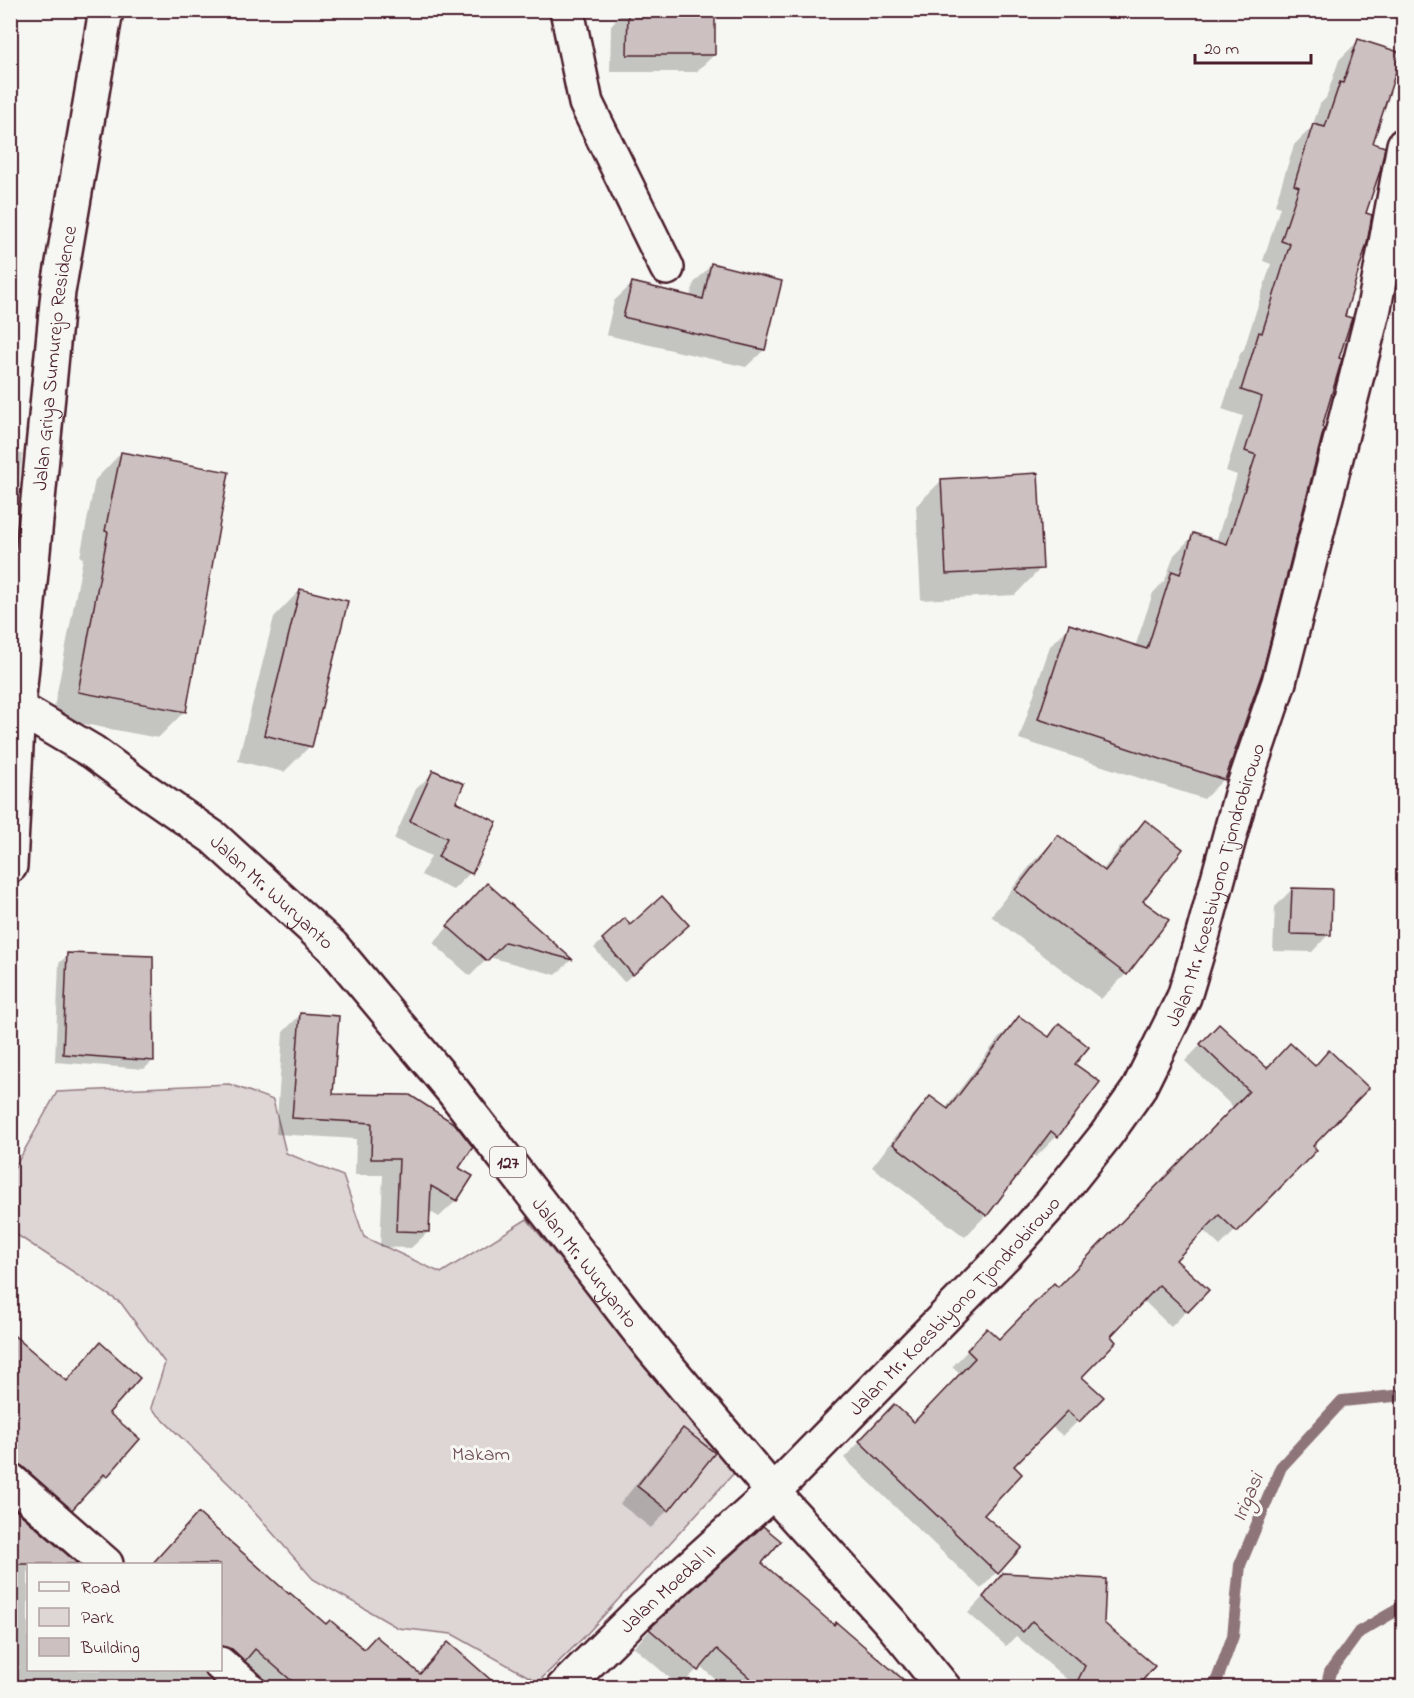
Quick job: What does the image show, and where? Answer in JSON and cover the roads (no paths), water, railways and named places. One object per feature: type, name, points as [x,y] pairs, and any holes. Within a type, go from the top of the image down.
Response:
[{"type":"main road","name":"Jalan Griya Sumurejo Residence","points":[[10,866],[14,705],[58,292],[106,10]]},
{"type":"main road","points":[[567,10],[586,103],[668,268]]},
{"type":"main road","name":"Jalan Mr. Koesbiyono Tjondrobirowo","points":[[773,1492],[997,1263],[1051,1204],[1106,1135],[1138,1090],[1184,997],[1240,794],[1279,682],[1374,308],[1404,146]]},
{"type":"main road","name":"Jalan Mr. Wuryanto","points":[[14,705],[93,752],[214,838],[332,946],[453,1091],[652,1348],[773,1492],[891,1623],[944,1688]]},
{"type":"main road","points":[[10,1480],[105,1563]]},
{"type":"main road","name":"Jalan Moedal II","points":[[563,1688],[641,1611],[773,1492]]},
{"type":"main road","points":[[222,1666],[248,1688]]},
{"type":"waterway","name":"Irigasi","points":[[1214,1688],[1233,1636],[1240,1565],[1281,1467],[1342,1401],[1404,1395]]},
{"type":"waterway","name":"Irigasi","points":[[1326,1688],[1330,1672],[1359,1632],[1404,1606]]},
{"type":"park label","name":"Makam","points":[[481,1453]]}]
